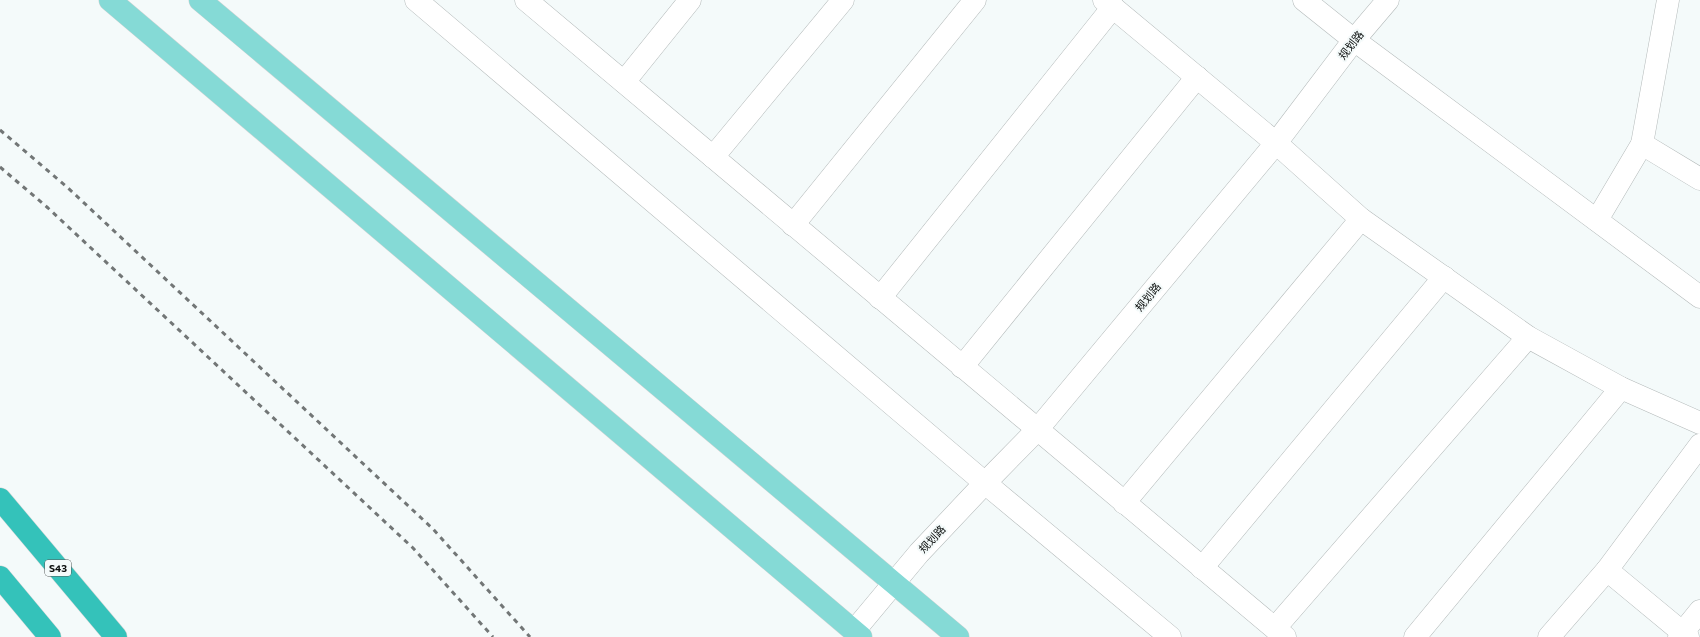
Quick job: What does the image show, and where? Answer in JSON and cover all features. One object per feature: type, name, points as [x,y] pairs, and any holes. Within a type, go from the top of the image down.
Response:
[{"type":"highway","name":"S43","points":[[0,499],[116,637]]},
{"type":"highway","points":[[0,577],[50,637]]},
{"type":"main road","points":[[110,0],[857,634]]},
{"type":"main road","points":[[200,0],[958,637]]},
{"type":"street","points":[[416,0],[985,483],[1170,637]]},
{"type":"street","points":[[624,82],[690,0]]},
{"type":"street","points":[[713,157],[844,0]]},
{"type":"street","points":[[793,225],[975,0]]},
{"type":"street","points":[[1304,0],[1354,40],[1700,297]]},
{"type":"street","name":"规划路","points":[[857,634],[894,583],[919,553],[1037,430],[1276,143],[1354,40],[1388,0]]},
{"type":"street","points":[[1597,220],[1642,144],[1668,0]]},
{"type":"street","points":[[533,2],[624,82],[793,225],[1280,633],[1528,337]]},
{"type":"street","points":[[880,298],[1109,3],[1276,143],[1361,219],[1444,276],[1528,337],[1621,388],[1700,424]]},
{"type":"street","points":[[962,367],[1197,77]]},
{"type":"street","points":[[1642,144],[1700,178]]},
{"type":"street","points":[[1124,503],[1361,219]]},
{"type":"street","points":[[1202,568],[1444,276]]},
{"type":"street","points":[[1415,637],[1621,388]]},
{"type":"street","points":[[1549,637],[1607,570],[1700,445]]},
{"type":"street","points":[[1607,570],[1683,636],[1700,611]]},
{"type":"railway","points":[[0,130],[67,187],[433,529],[530,637]]},
{"type":"railway","points":[[0,167],[48,208],[413,548],[493,637]]}]
